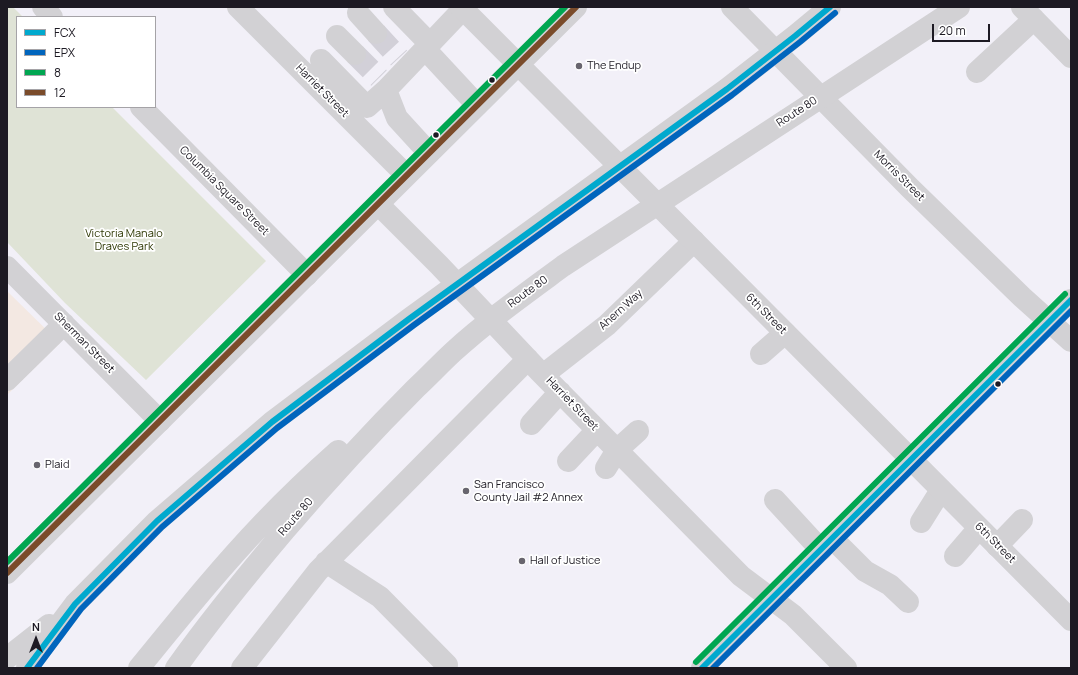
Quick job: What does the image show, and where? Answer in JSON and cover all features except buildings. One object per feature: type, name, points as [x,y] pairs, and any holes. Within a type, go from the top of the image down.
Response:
[{"type":"main road","points":[[42,7],[51,16]]},
{"type":"main road","name":"Harriet Street","points":[[238,7],[406,176]]},
{"type":"main road","points":[[394,7],[477,105]]},
{"type":"main road","points":[[7,573],[576,7]]},
{"type":"main road","name":"Morris Street","points":[[732,7],[917,182],[1022,297],[1071,341]]},
{"type":"main road","points":[[7,658],[75,604],[156,521],[272,422],[409,319],[728,89],[830,7]]},
{"type":"main road","name":"Route 80","points":[[176,668],[249,572],[347,459],[401,403],[454,352],[510,304],[563,266],[959,7]]},
{"type":"main road","points":[[328,48],[367,107],[403,63],[427,46],[462,8]]},
{"type":"main road","name":"6th Street","points":[[462,8],[1071,620]]},
{"type":"main road","points":[[358,13],[376,33]]},
{"type":"main road","points":[[977,72],[1028,13],[1071,56]]},
{"type":"main road","points":[[310,78],[328,48]]},
{"type":"main road","points":[[328,48],[355,54]]},
{"type":"main road","points":[[384,85],[397,118],[429,153]]},
{"type":"main road","name":"Columbia Square Street","points":[[142,108],[307,274]]},
{"type":"main road","name":"Harriet Street","points":[[378,204],[598,430],[612,459],[711,559],[741,576],[793,615],[824,635],[846,668]]},
{"type":"main road","name":"Ahern Way","points":[[543,374],[607,324],[694,241]]},
{"type":"main road","name":"Sherman Street","points":[[7,266],[160,421]]},
{"type":"main road","points":[[702,668],[1071,300]]},
{"type":"main road","points":[[7,380],[64,324]]},
{"type":"main road","points":[[761,354],[785,333]]},
{"type":"main road","points":[[139,668],[216,576],[263,523],[307,479],[352,438],[454,352]]},
{"type":"main road","points":[[242,668],[326,562],[528,359]]},
{"type":"main road","points":[[531,424],[560,392]]},
{"type":"main road","points":[[568,461],[598,430]]},
{"type":"main road","points":[[612,459],[638,431]]},
{"type":"main road","points":[[921,522],[942,490]]},
{"type":"main road","points":[[775,500],[826,544],[865,571],[890,585],[908,602]]},
{"type":"main road","points":[[997,546],[1022,520]]},
{"type":"main road","points":[[955,556],[979,528]]},
{"type":"main road","points":[[326,562],[380,597],[447,665]]},
{"type":"main road","points":[[27,668],[75,604]]},
{"type":"shaded area","points":[[7,291],[60,343],[7,395]]},
{"type":"green space","name":"Victoria Manalo Draves Park","points":[[7,7],[13,7],[22,16],[16,16],[16,108],[113,108],[266,261],[146,380],[65,303],[7,242]]},
{"type":"tunnel","points":[[376,33],[399,58]]},
{"type":"tunnel","points":[[355,54],[379,78]]},
{"type":"transit line","name":"8","points":[[7,562],[565,7]]},
{"type":"transit line","name":"12","points":[[7,573],[576,7]]},
{"type":"transit line","name":"FCX","points":[[27,668],[75,604],[157,521],[272,422],[409,319],[727,89],[830,7]]},
{"type":"transit line","name":"EPX","points":[[37,668],[81,609],[162,527],[277,428],[414,325],[732,95],[835,13]]},
{"type":"transit line","name":"8","points":[[696,662],[1065,294]]},
{"type":"transit line","name":"FCX","points":[[702,668],[1071,300]]},
{"type":"transit line","name":"EPX","points":[[713,668],[1071,311]]},
{"type":"place","name":"The Endup","points":[[579,66]]},
{"type":"place","name":"Plaid","points":[[37,465]]},
{"type":"place","name":"San Francisco County Jail #2 Annex","points":[[466,491]]},
{"type":"place","name":"Hall of Justice","points":[[522,561]]}]
